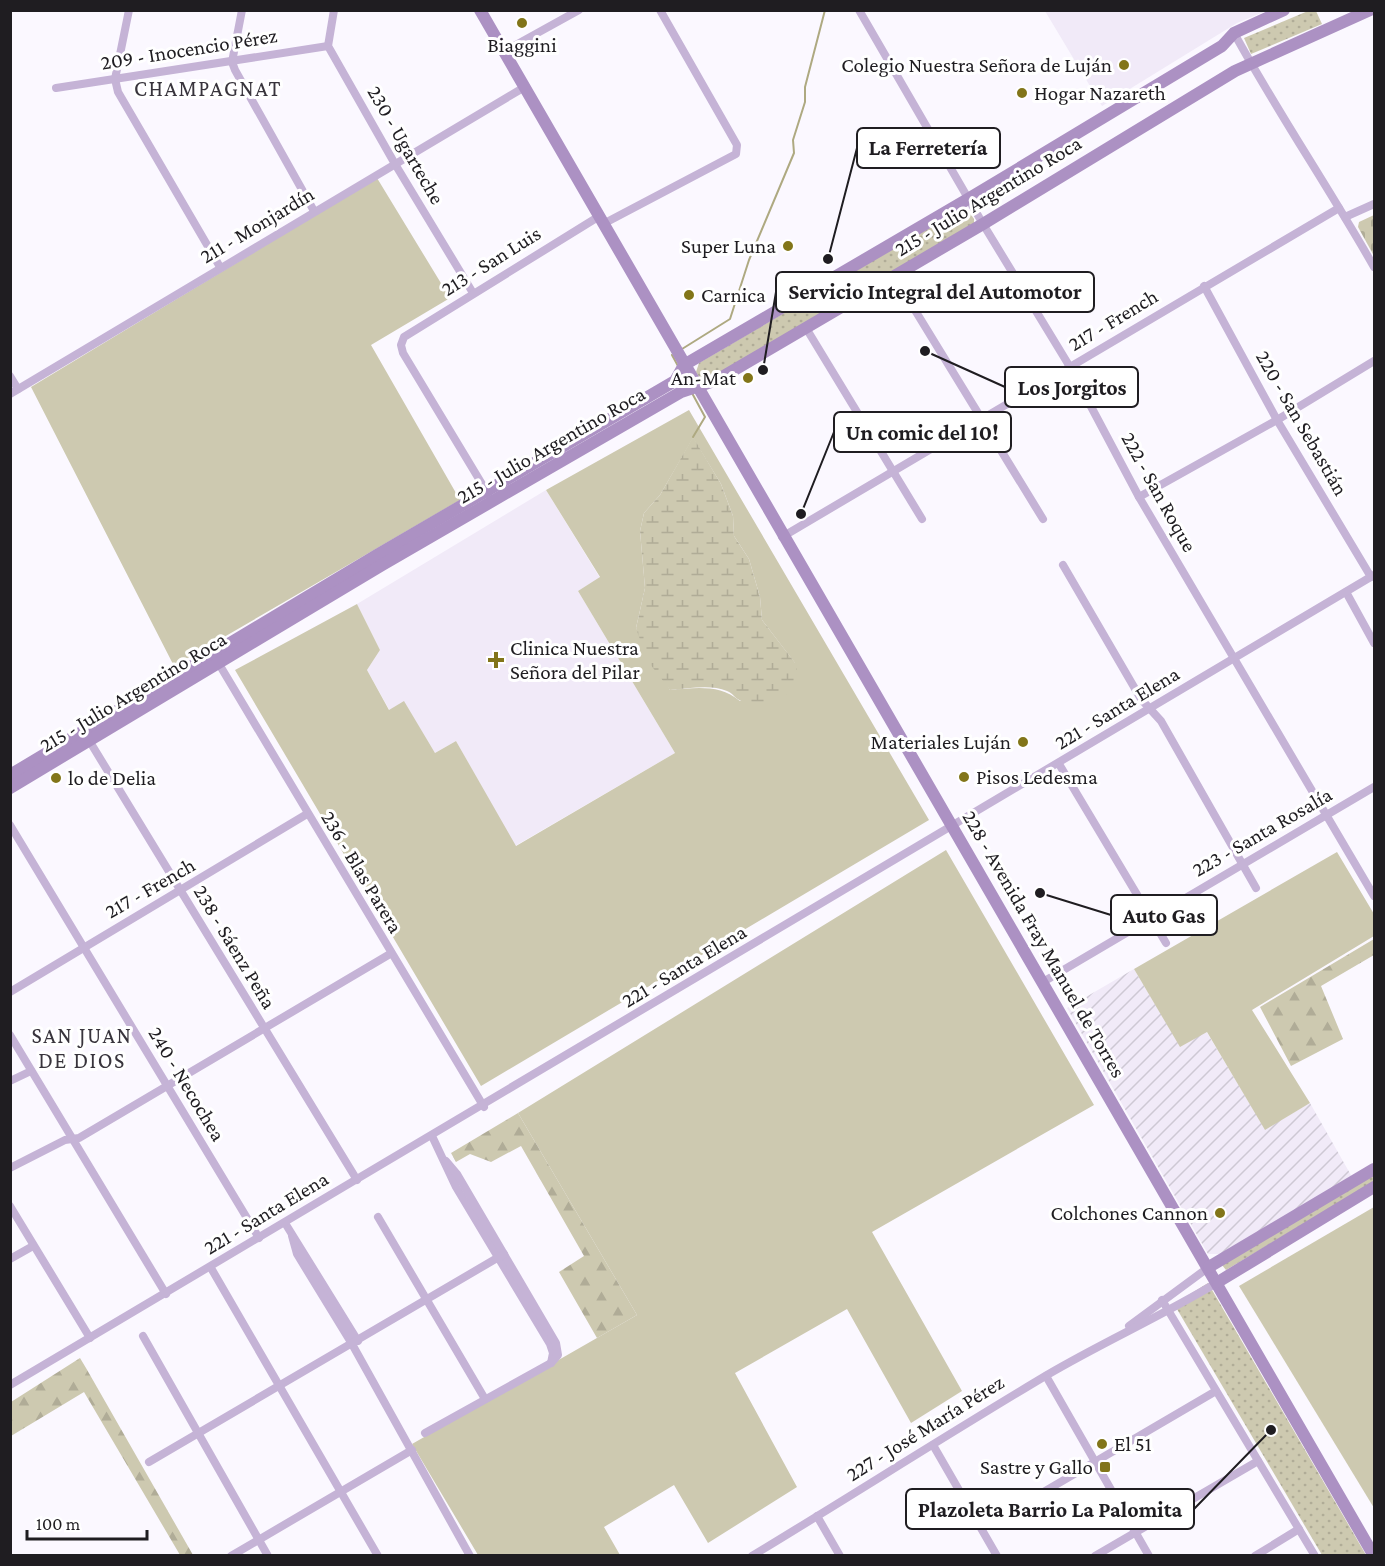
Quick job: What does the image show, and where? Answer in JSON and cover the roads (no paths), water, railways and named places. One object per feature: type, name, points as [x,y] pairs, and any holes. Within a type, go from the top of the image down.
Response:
[{"type":"street","points":[[129,10],[115,79],[122,100],[220,267]]},
{"type":"street","points":[[242,10],[232,62],[314,211]]},
{"type":"street","points":[[328,46],[334,10]]},
{"type":"street","name":"228 - Avenida Fray Manuel de Torres","points":[[480,10],[782,537],[1218,1282],[1374,1556]]},
{"type":"street","points":[[503,52],[579,10]]},
{"type":"street","name":"213 - San Luis","points":[[490,497],[403,354],[401,345],[404,337],[473,293],[600,220],[736,154],[737,145],[660,10]]},
{"type":"street","name":"222 - San Roque","points":[[860,10],[968,199],[1070,367],[1139,497],[1374,896]]},
{"type":"street","name":"215 - Julio Argentino Roca","points":[[490,497],[675,381],[684,365],[968,199],[1222,46],[1234,33],[1284,10]]},
{"type":"street","name":"215 - Julio Argentino Roca","points":[[10,788],[87,736],[490,497],[681,392],[717,380],[983,224],[1250,63],[1370,10]]},
{"type":"street","points":[[1234,33],[1318,177],[1374,267]]},
{"type":"street","name":"209 - Inocencio Pérez","points":[[56,88],[328,46]]},
{"type":"street","name":"230 - Ugarteche","points":[[328,46],[395,164],[473,293]]},
{"type":"street","name":"211 - Monjardín","points":[[14,391],[523,88]]},
{"type":"street","points":[[1345,217],[1374,204]]},
{"type":"street","name":"217 - French","points":[[782,537],[1339,208]]},
{"type":"street","points":[[894,276],[1043,519]]},
{"type":"street","name":"220 - San Sebastián","points":[[1204,286],[1277,420],[1373,576]]},
{"type":"street","points":[[806,328],[922,519]]},
{"type":"street","points":[[1139,497],[1277,420],[1374,361]]},
{"type":"street","points":[[10,376],[14,391]]},
{"type":"street","points":[[1064,565],[1141,699],[1161,721],[1256,888]]},
{"type":"street","name":"221 - Santa Elena","points":[[10,1385],[484,1107],[1373,576]]},
{"type":"street","points":[[1346,592],[1374,643]]},
{"type":"street","name":"236 - Blas Parera","points":[[216,658],[390,954],[484,1107]]},
{"type":"street","name":"215 - Julio Argentino Roca","points":[[10,775],[87,736]]},
{"type":"street","name":"238 - Sáenz Peña","points":[[87,736],[263,1029],[357,1180]]},
{"type":"street","points":[[1059,764],[1166,943]]},
{"type":"street","name":"223 - Santa Rosalía","points":[[1043,982],[1374,787]]},
{"type":"street","name":"217 - French","points":[[10,992],[307,814]]},
{"type":"street","name":"240 - Necochea","points":[[10,825],[259,1238]]},
{"type":"street","points":[[10,1168],[72,1138],[79,1138],[390,954]]},
{"type":"street","points":[[10,1035],[166,1294]]},
{"type":"street","points":[[10,1081],[31,1071]]},
{"type":"street","points":[[425,1433],[551,1363],[553,1353],[501,1256],[456,1187],[446,1161],[432,1136]]},
{"type":"street","name":"227 - José María Pérez","points":[[1119,1334],[1209,1267],[1374,1169]]},
{"type":"street","name":"227 - José María Pérez","points":[[752,1556],[1046,1376],[1119,1334],[1169,1312],[1374,1187]]},
{"type":"street","points":[[10,1206],[90,1338]]},
{"type":"street","points":[[378,1217],[485,1399]]},
{"type":"street","points":[[285,1223],[292,1236],[297,1254],[355,1342],[470,1556]]},
{"type":"street","points":[[10,1259],[33,1246]]},
{"type":"street","points":[[149,1462],[501,1256]]},
{"type":"street","points":[[211,1268],[378,1556]]},
{"type":"street","points":[[1162,1300],[1315,1556]]},
{"type":"street","points":[[143,1336],[268,1556]]},
{"type":"street","points":[[1046,1376],[1149,1556]]},
{"type":"street","points":[[982,1528],[1216,1391]]},
{"type":"street","points":[[933,1446],[997,1556]]},
{"type":"street","points":[[231,1556],[412,1450]]},
{"type":"street","points":[[1095,1556],[1258,1461]]},
{"type":"street","points":[[817,1516],[840,1556]]},
{"type":"street","points":[[1255,1556],[1299,1529]]},
{"type":"waterway","points":[[682,349],[730,319],[749,260],[794,153],[793,140],[805,102],[805,87],[825,10]]},
{"type":"waterway","points":[[672,355],[678,366]]},
{"type":"waterway","points":[[692,393],[705,417],[693,437]]},
{"type":"place","name":"Biaggini","points":[[522,23]]},
{"type":"place","name":"Colegio Nuestra Señora de Luján","points":[[1124,65]]},
{"type":"place","name":"Hogar Nazareth","points":[[1022,93]]},
{"type":"place","name":"Super Luna","points":[[788,246]]},
{"type":"place","name":"La Ferretería","points":[[828,259]]},
{"type":"place","name":"Carnica","points":[[689,295]]},
{"type":"place","name":"Los Jorgitos","points":[[925,351]]},
{"type":"place","name":"Servicio Integral del Automotor","points":[[763,370]]},
{"type":"place","name":"An-Mat","points":[[748,378]]},
{"type":"place","name":"Un comic del 10!","points":[[801,514]]},
{"type":"place","name":"Clinica Nuestra Señora del Pilar","points":[[496,660]]},
{"type":"place","name":"Materiales Luján","points":[[1023,742]]},
{"type":"place","name":"Pisos Ledesma","points":[[964,777]]},
{"type":"place","name":"lo de Delia","points":[[56,778]]},
{"type":"place","name":"Auto Gas","points":[[1040,893]]},
{"type":"place","name":"Colchones Cannon","points":[[1220,1213]]},
{"type":"place","name":"Plazoleta Barrio La Palomita","points":[[1271,1430]]},
{"type":"place","name":"El 51","points":[[1102,1444]]},
{"type":"place","name":"Sastre y Gallo","points":[[1105,1467]]},
{"type":"district","name":"CHAMPAGNAT","points":[[208,88]]},
{"type":"district","name":"SAN JUAN DE DIOS","points":[[82,1048]]}]
